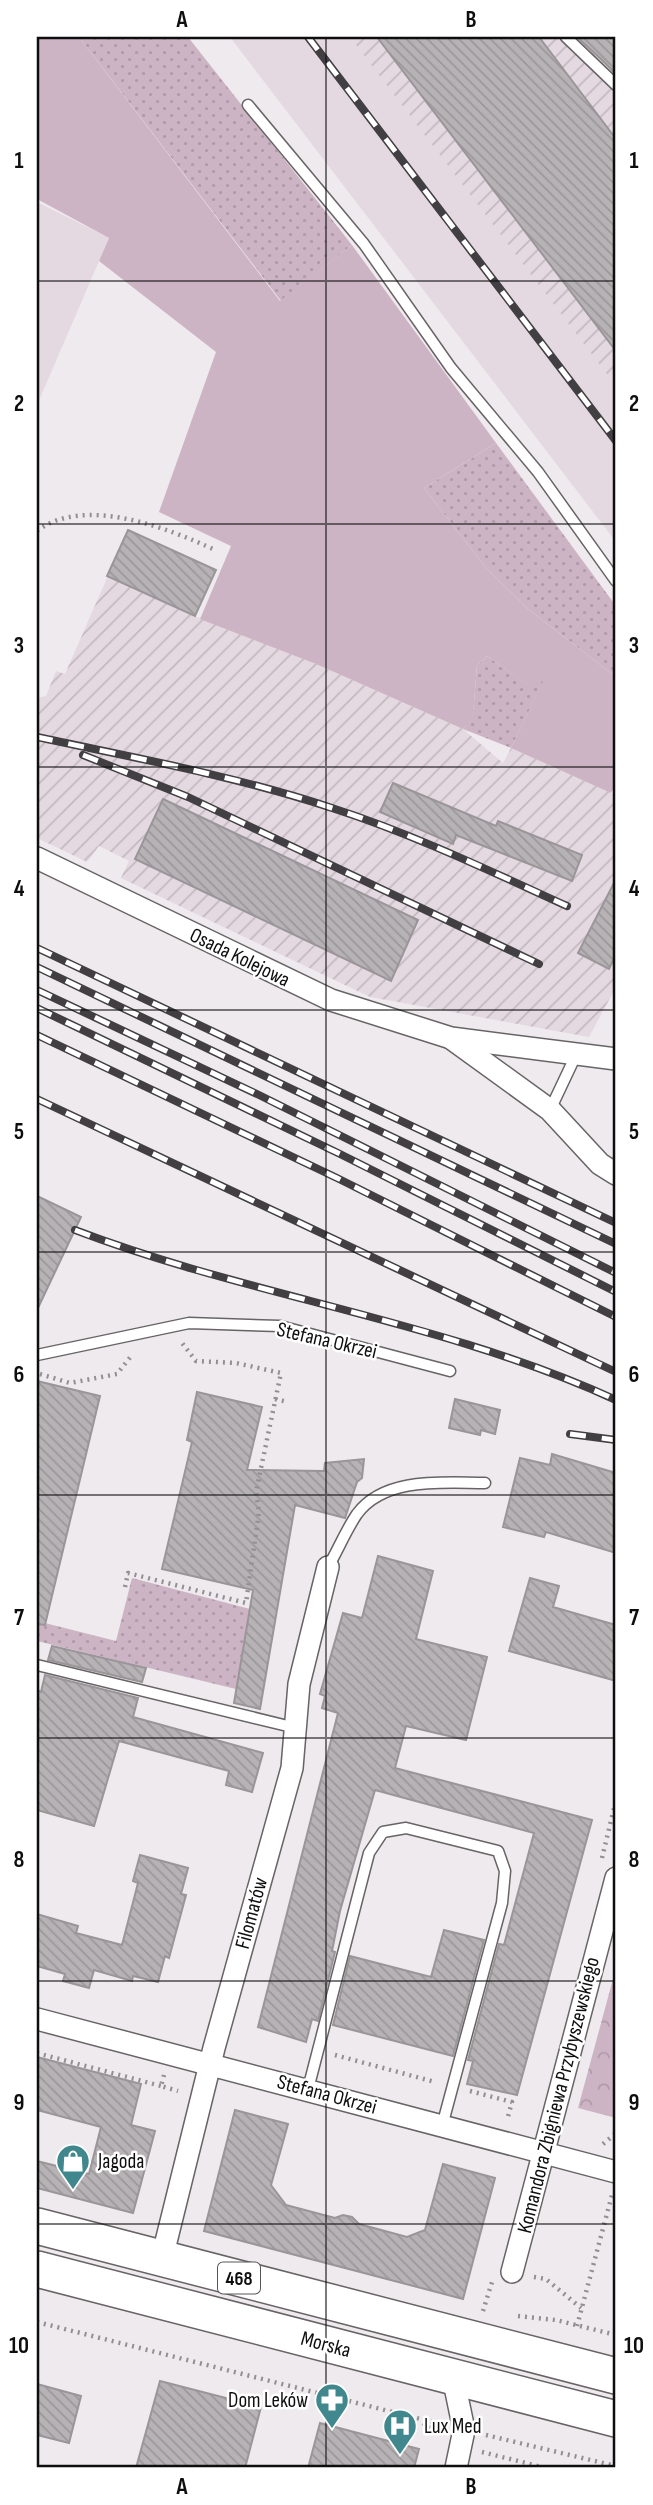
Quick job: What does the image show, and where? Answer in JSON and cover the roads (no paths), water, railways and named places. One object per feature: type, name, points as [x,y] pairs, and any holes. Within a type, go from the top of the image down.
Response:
[{"type":"main road","name":"Morska","points":[[37,2226],[616,2376]]},
{"type":"main road","name":"Morska","points":[[37,2269],[616,2419]]},
{"type":"street","name":"Osada Kolejowa","points":[[37,858],[331,1000],[451,1038],[616,1059]]},
{"type":"street","name":"Osada Kolejowa","points":[[451,1038],[550,1110],[600,1164],[616,1174]]},
{"type":"street","name":"Filomatów","points":[[162,2258],[210,2063],[292,1769],[299,1684],[328,1567]]},
{"type":"street","name":"Komandora Zbigniewa Przybyszewskiego","points":[[512,2272],[616,1878]]},
{"type":"street","name":"Stefana Okrzei","points":[[37,2019],[616,2172]]},
{"type":"street","points":[[453,2377],[463,2438],[456,2468]]},
{"type":"lane","points":[[566,37],[616,85]]},
{"type":"lane","points":[[248,105],[364,244],[451,368],[538,472],[616,581]]},
{"type":"lane","points":[[550,1110],[576,1055]]},
{"type":"lane","name":"Stefana Okrzei","points":[[37,1355],[189,1323],[280,1326],[450,1371]]},
{"type":"lane","points":[[328,1567],[358,1513],[376,1497],[418,1483],[485,1483]]},
{"type":"lane","points":[[37,1665],[296,1728]]},
{"type":"lane","points":[[309,2089],[369,1853],[383,1832],[406,1828],[498,1851],[505,1871],[502,1903],[442,2126]]},
{"type":"railway","points":[[308,37],[616,441]]},
{"type":"railway","points":[[37,737],[222,777],[332,808],[422,841],[567,906]]},
{"type":"railway","points":[[83,755],[188,797],[539,964]]},
{"type":"railway","points":[[37,948],[616,1223]]},
{"type":"railway","points":[[37,967],[616,1244]]},
{"type":"railway","points":[[37,990],[259,1095],[616,1273]]},
{"type":"railway","points":[[37,1008],[340,1154],[616,1292]]},
{"type":"railway","points":[[37,1035],[337,1178],[616,1317]]},
{"type":"railway","points":[[37,1099],[616,1372]]},
{"type":"railway","points":[[75,1230],[210,1274],[484,1350],[551,1373],[616,1400]]},
{"type":"railway","points":[[570,1434],[616,1440]]},
{"type":"place","name":"Jagoda","points":[[73,2191]]},
{"type":"place","name":"Dom Leków","points":[[332,2430]]},
{"type":"place","name":"Lux Med","points":[[400,2456]]}]
